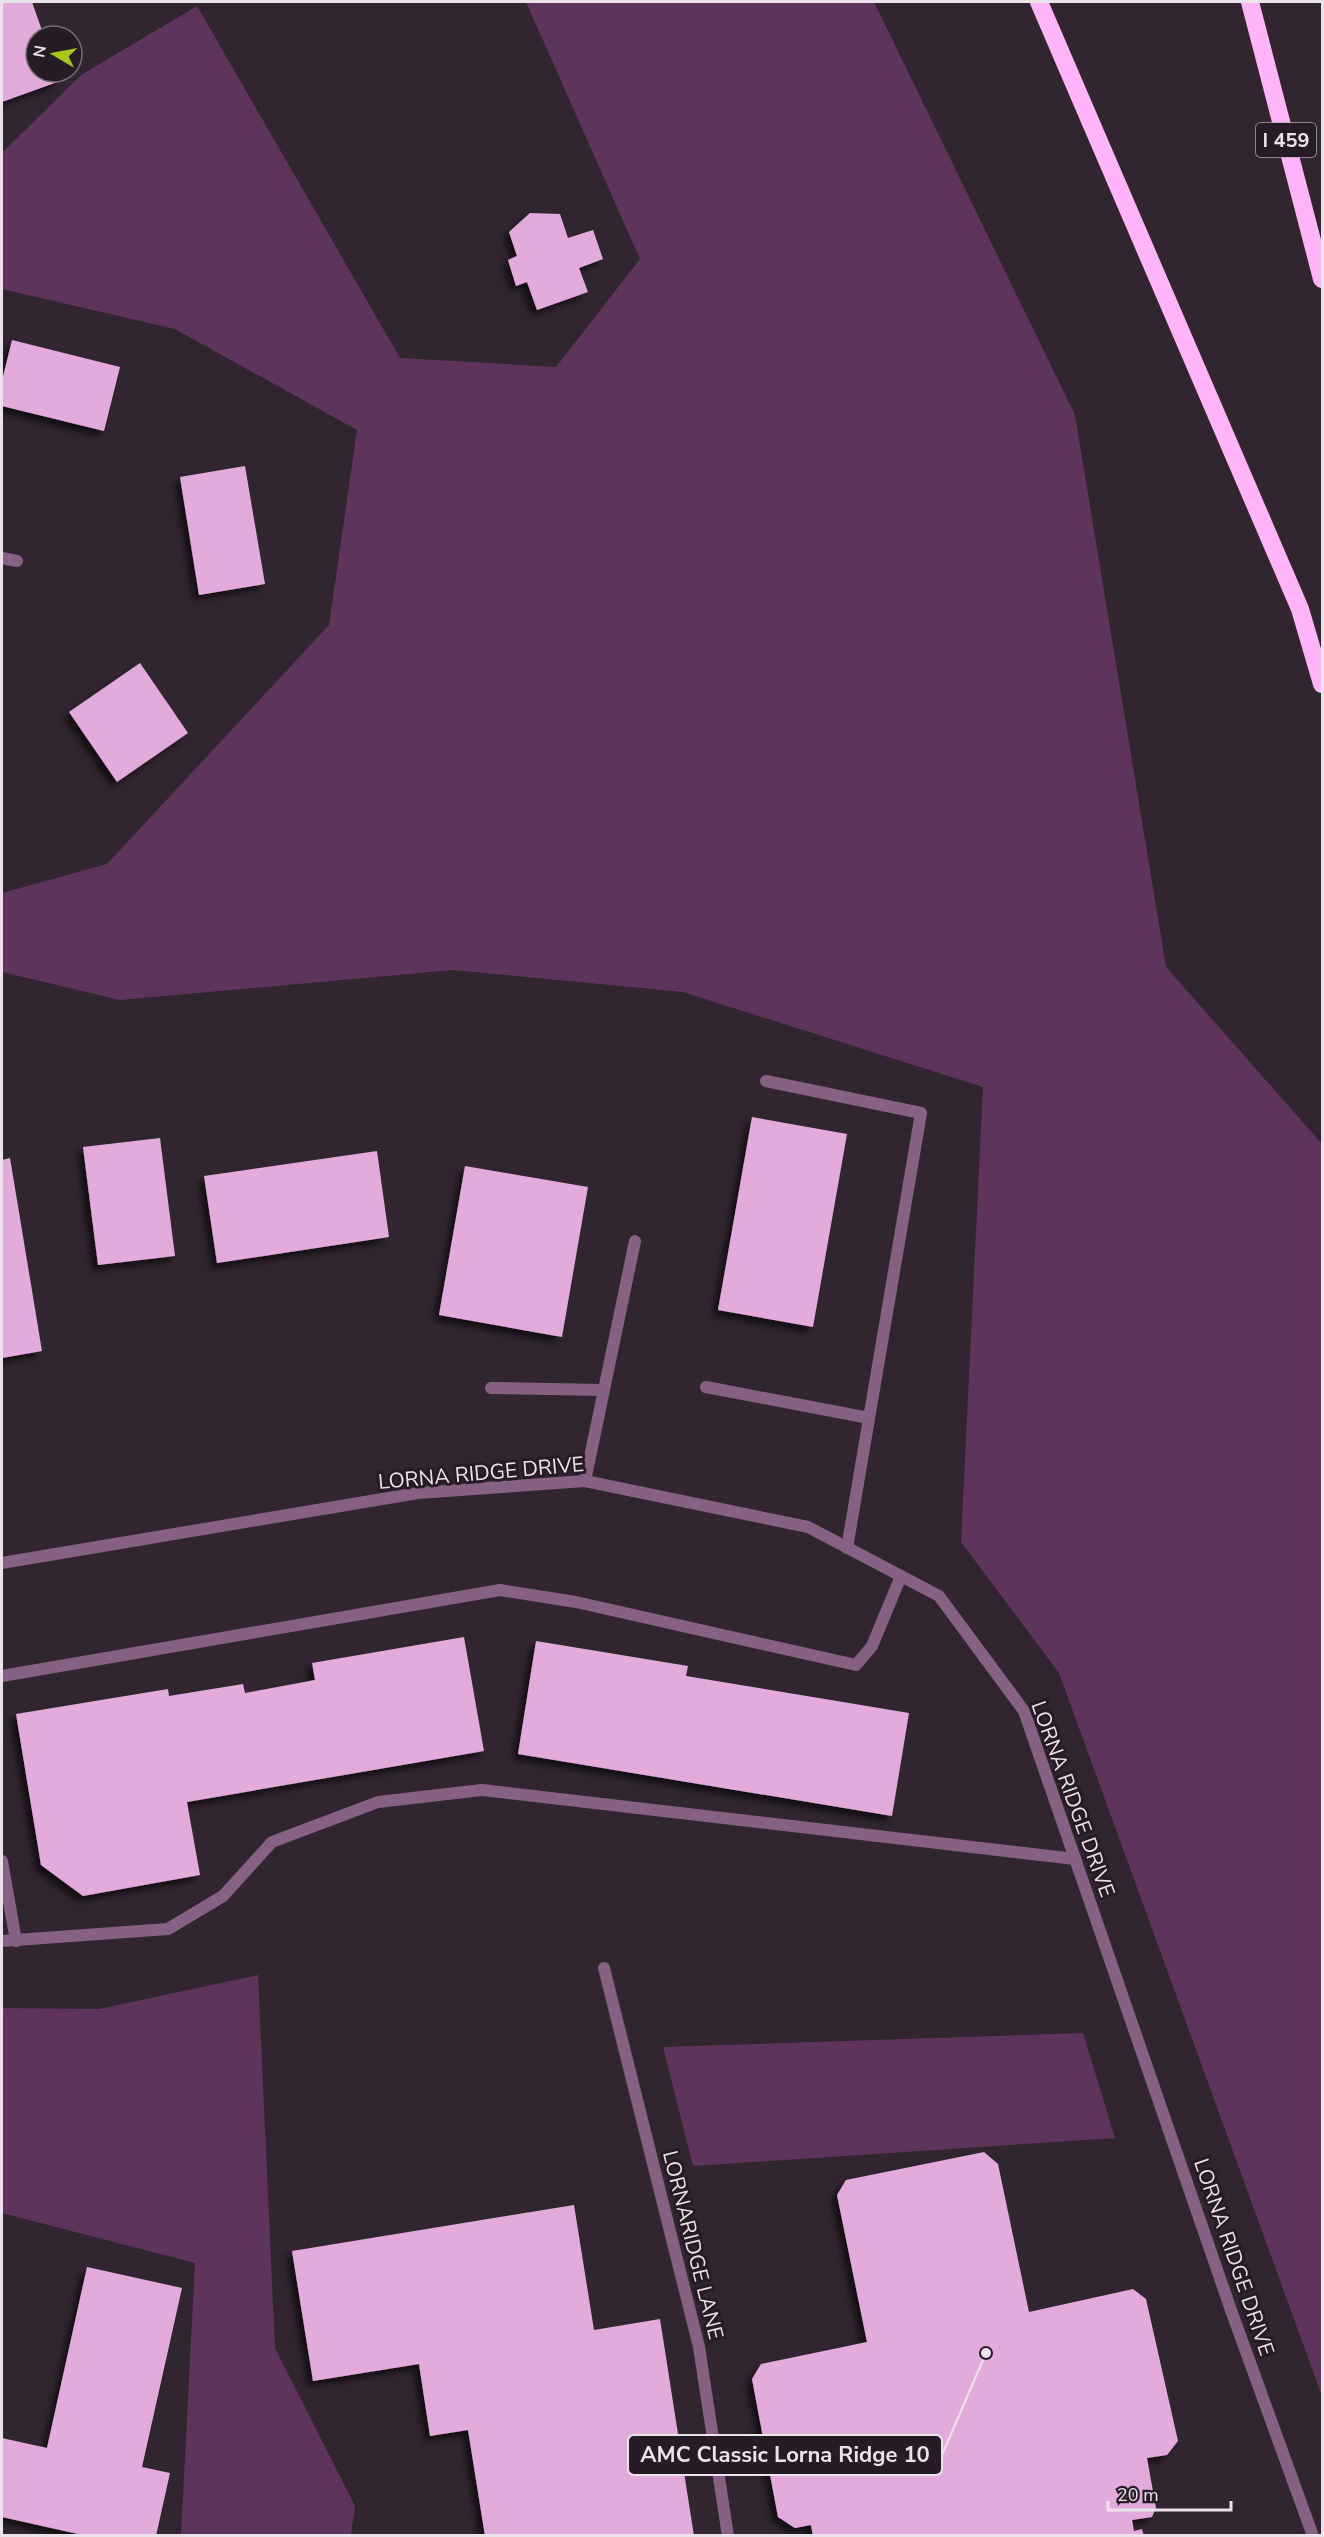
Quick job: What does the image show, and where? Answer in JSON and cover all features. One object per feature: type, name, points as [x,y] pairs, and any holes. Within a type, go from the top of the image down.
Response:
[{"type":"highway","points":[[1039,2],[1300,609],[1323,684]]},
{"type":"highway","name":"I 459","points":[[1250,2],[1323,279]]},
{"type":"street","points":[[2,558],[16,561]]},
{"type":"street","points":[[766,1081],[921,1113],[847,1548]]},
{"type":"street","points":[[585,1481],[635,1241]]},
{"type":"street","points":[[706,1387],[869,1418]]},
{"type":"street","points":[[491,1388],[604,1390]]},
{"type":"street","name":"LORNA RIDGE DRIVE","points":[[2,1563],[418,1493],[585,1481],[808,1527],[939,1596],[1024,1711],[1232,2313],[1314,2535]]},
{"type":"street","points":[[2,1676],[500,1590],[576,1602],[856,1665],[872,1646],[902,1576]]},
{"type":"street","points":[[2,1941],[168,1929],[223,1896],[272,1842],[378,1802],[482,1791],[1076,1859]]},
{"type":"street","points":[[2,1861],[16,1941]]},
{"type":"street","name":"LORNARIDGE LANE","points":[[604,1968],[699,2347],[728,2535]]},
{"type":"shaded area","points":[[526,2],[874,2],[1075,415],[1166,967],[1322,1144],[1322,2396],[1059,1673],[961,1542],[983,1087],[683,992],[453,970],[120,1000],[2,972],[2,893],[107,864],[329,625],[357,430],[175,329],[2,289],[2,153],[72,84],[84,84],[84,73],[197,6],[400,358],[556,367],[640,259]]},
{"type":"shaded area","points":[[258,1975],[275,2348],[355,2506],[351,2535],[181,2535],[195,2263],[2,2213],[2,2008],[99,2009]]},
{"type":"shaded area","points":[[1083,2033],[1115,2138],[693,2166],[663,2047]]},
{"type":"building","points":[[2,2],[32,2],[40,24],[24,24],[24,84],[52,84],[2,102]]},
{"type":"building","points":[[530,213],[560,214],[568,238],[593,230],[603,259],[579,268],[588,292],[537,310],[527,282],[516,286],[508,260],[517,256],[509,232]]},
{"type":"building","points":[[12,340],[120,367],[104,431],[2,406],[2,381]]},
{"type":"building","points":[[245,466],[265,584],[199,595],[180,477]]},
{"type":"building","points":[[140,663],[188,733],[117,782],[69,712]]},
{"type":"building","points":[[752,1117],[847,1134],[813,1327],[718,1310]]},
{"type":"building","points":[[160,1138],[175,1256],[98,1265],[83,1147]]},
{"type":"building","points":[[377,1151],[389,1237],[217,1263],[204,1176]]},
{"type":"building","points":[[10,1158],[42,1351],[2,1358],[2,1160]]},
{"type":"building","points":[[465,1166],[588,1187],[562,1337],[439,1315]]},
{"type":"building","points":[[464,1637],[484,1751],[187,1802],[200,1875],[83,1896],[41,1865],[16,1714],[168,1689],[169,1696],[243,1684],[245,1693],[315,1680],[312,1663]]},
{"type":"building","points":[[536,1641],[688,1666],[686,1676],[909,1713],[892,1816],[518,1754]]},
{"type":"building","points":[[984,2152],[998,2164],[1029,2312],[1133,2289],[1146,2299],[1178,2441],[1167,2455],[1147,2458],[1156,2508],[1152,2517],[1132,2520],[1134,2531],[1142,2529],[1144,2536],[813,2536],[811,2525],[795,2528],[778,2517],[752,2379],[761,2364],[867,2342],[837,2195],[846,2180]]},
{"type":"building","points":[[574,2205],[594,2330],[660,2319],[694,2536],[485,2536],[468,2430],[430,2436],[419,2364],[313,2381],[292,2251]]},
{"type":"building","points":[[87,2267],[182,2288],[142,2467],[170,2473],[156,2536],[87,2536],[2,2517],[2,2438],[47,2448]]},
{"type":"place","name":"AMC Classic Lorna Ridge 10","points":[[986,2353]]}]
